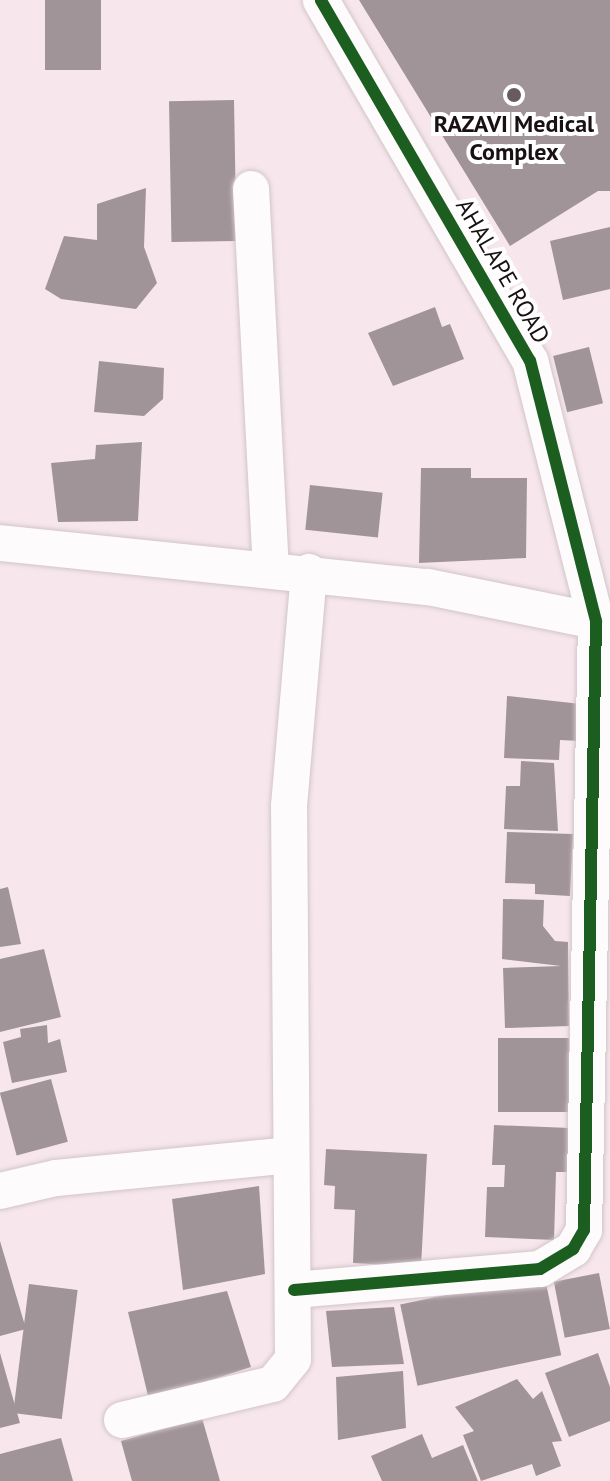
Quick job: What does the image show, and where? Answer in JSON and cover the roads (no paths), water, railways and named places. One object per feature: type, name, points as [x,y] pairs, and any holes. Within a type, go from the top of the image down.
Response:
[{"type":"street","name":"AHALAPE ROAD","points":[[294,1290],[540,1269],[573,1249],[584,1230],[603,622],[530,361],[321,0]]},
{"type":"street","points":[[251,189],[271,569]]},
{"type":"street","points":[[0,543],[309,572],[603,622]]},
{"type":"street","points":[[122,1420],[273,1384],[293,1359],[289,806],[309,572]]},
{"type":"street","points":[[0,1191],[56,1178],[291,1155]]},
{"type":"place","name":"RAZAVI Medical Complex","points":[[514,95]]}]
